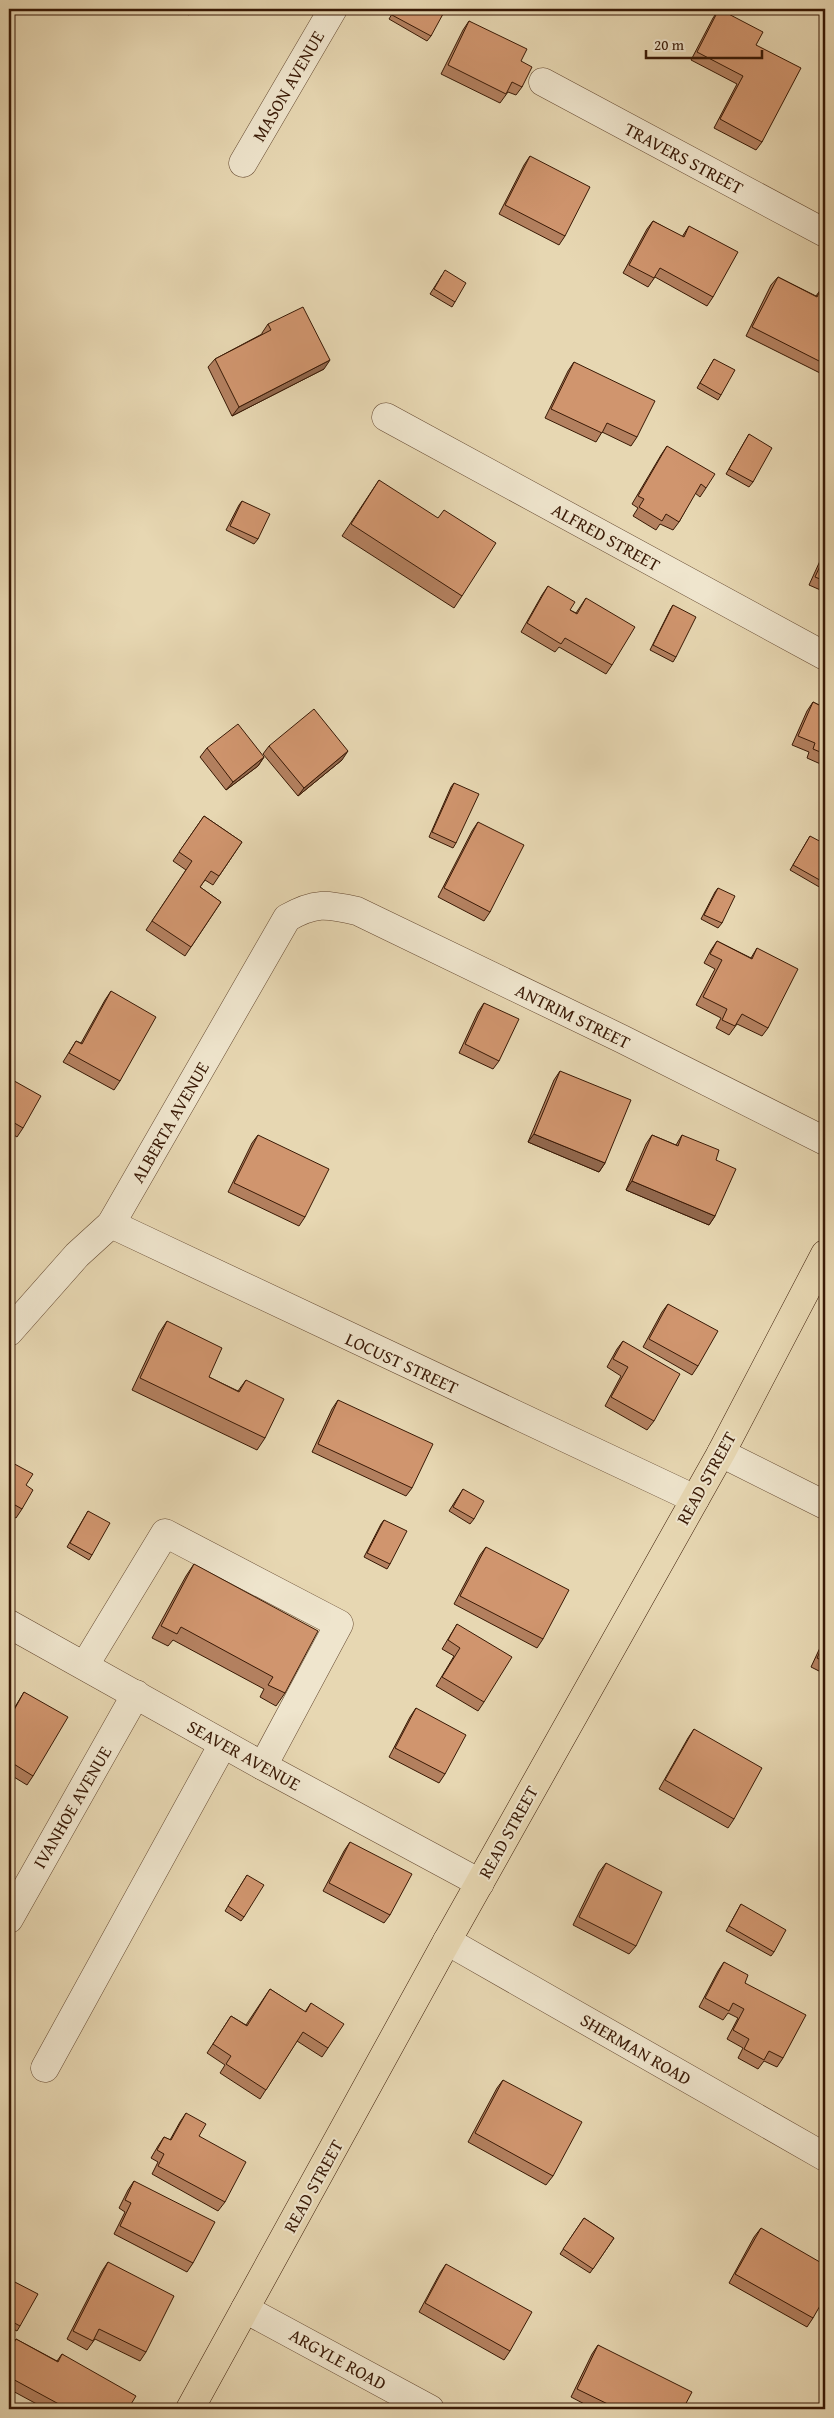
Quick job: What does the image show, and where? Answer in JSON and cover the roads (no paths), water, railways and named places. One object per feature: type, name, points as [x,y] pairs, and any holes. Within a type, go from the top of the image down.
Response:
[{"type":"main road","name":"READ STREET","points":[[190,2409],[480,1883],[721,1453],[825,1254]]},
{"type":"street","name":"MASON AVENUE","points":[[243,164],[333,9]]},
{"type":"street","name":"TRAVERS STREET","points":[[543,82],[825,233]]},
{"type":"street","name":"ALFRED STREET","points":[[386,417],[825,656]]},
{"type":"street","name":"ANTRIM STREET","points":[[316,906],[328,904],[357,911],[622,1039],[825,1141]]},
{"type":"street","name":"ALBERTA AVENUE","points":[[9,1332],[70,1262],[111,1224],[287,918],[306,907],[316,906]]},
{"type":"street","name":"LOCUST STREET","points":[[111,1224],[695,1499]]},
{"type":"street","points":[[721,1453],[825,1505]]},
{"type":"street","points":[[85,1665],[165,1533],[339,1624],[263,1766]]},
{"type":"street","name":"SEAVER AVENUE","points":[[9,1624],[263,1766],[480,1883]]},
{"type":"street","name":"IVANHOE AVENUE","points":[[9,1919],[136,1694]]},
{"type":"street","points":[[45,2068],[223,1744]]},
{"type":"street","name":"SHERMAN ROAD","points":[[448,1941],[825,2157]]},
{"type":"street","name":"ARGYLE ROAD","points":[[246,2309],[430,2409]]}]
